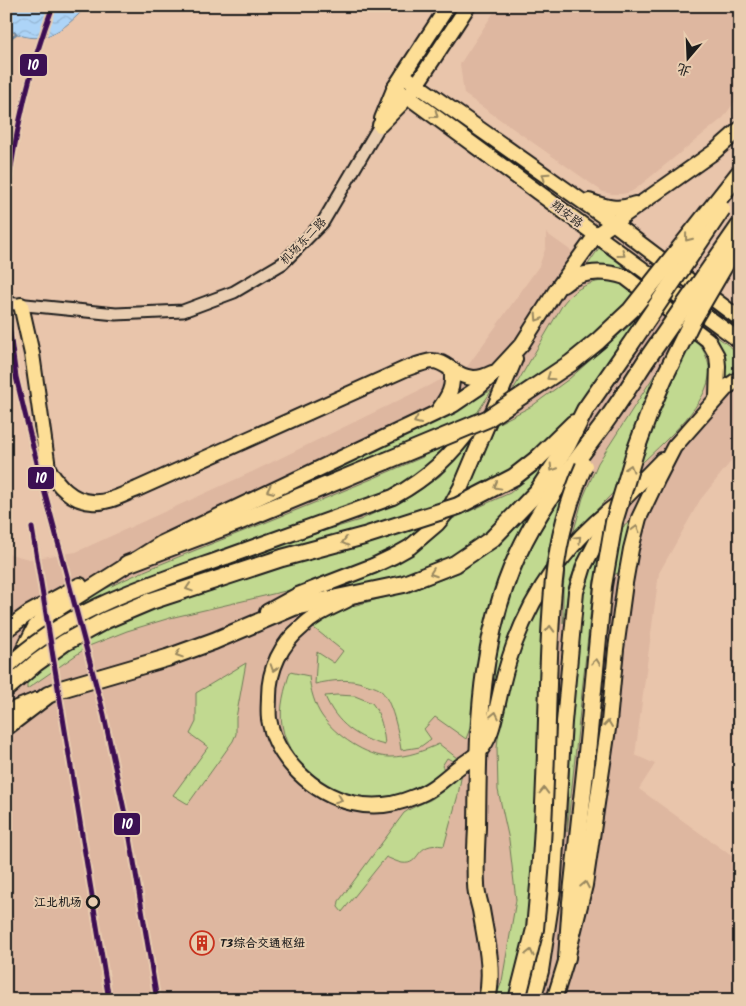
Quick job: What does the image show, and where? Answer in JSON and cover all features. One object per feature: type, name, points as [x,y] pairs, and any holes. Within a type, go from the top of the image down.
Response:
[{"type":"highway","points":[[127,564],[238,522],[487,419],[571,363],[598,342],[631,310],[740,172]]},
{"type":"highway","points":[[6,728],[48,695],[62,689],[139,667],[214,641],[296,601],[318,601],[362,594],[404,584],[455,564],[475,552],[492,539],[537,492],[567,446],[585,410],[740,182]]},
{"type":"highway","points":[[487,1000],[490,974],[488,949],[476,885],[478,753],[479,718],[486,653],[498,605],[518,553],[565,475],[602,426],[740,224]]},
{"type":"highway","points":[[564,965],[603,586],[614,522],[641,435],[664,378],[691,323],[740,239]]},
{"type":"highway","points":[[6,689],[36,663],[64,643],[106,620],[151,601],[282,558],[364,536],[458,506],[514,477],[538,459],[585,410]]},
{"type":"highway","points":[[517,1000],[535,929],[539,885],[551,596],[560,537],[573,491],[602,426]]},
{"type":"main road","points":[[380,125],[395,87],[448,6]]},
{"type":"main road","name":"机场东二路","points":[[380,125],[413,91],[468,6]]},
{"type":"main road","name":"翔安路","points":[[403,75],[413,91],[596,235],[740,341]]},
{"type":"main road","name":"翔安路","points":[[395,87],[413,91],[569,192],[740,319]]},
{"type":"main road","points":[[6,668],[47,634],[89,610],[139,588],[366,508],[409,488],[448,458],[460,444],[557,289],[596,235],[714,152],[740,129]]},
{"type":"main road","points":[[569,192],[600,205],[619,208],[628,207],[650,197]]},
{"type":"main road","points":[[557,289],[581,274],[603,272],[624,277],[708,340],[717,356],[717,397]]},
{"type":"main road","points":[[21,305],[32,354],[48,468],[54,479],[63,489],[78,498],[93,502],[112,499],[137,489],[405,369],[433,361],[476,379],[501,376]]},
{"type":"main road","points":[[438,411],[451,392],[453,381],[451,369]]},
{"type":"main road","points":[[6,684],[26,641],[35,627],[48,615],[127,564],[162,543],[204,522],[453,405],[478,388],[501,376]]},
{"type":"main road","points":[[287,642],[296,601],[394,556],[410,546],[437,524],[448,511],[461,487],[501,376]]},
{"type":"main road","points":[[362,594],[316,615],[287,642],[275,664],[269,689],[269,717],[272,731],[285,756],[300,775],[326,792],[352,803],[370,806],[396,804],[417,796],[440,783],[478,753],[493,725],[514,646],[541,588],[569,548],[600,517],[623,500],[674,447],[717,397],[740,378]]},
{"type":"main road","points":[[554,1000],[586,886],[609,722],[616,649],[631,549],[639,518],[674,447]]},
{"type":"main road","points":[[533,1000],[548,934],[576,592],[584,566],[600,535],[623,500]]},
{"type":"main road","points":[[6,630],[54,598],[127,564]]},
{"type":"main road","points":[[6,717],[14,709],[48,695]]},
{"type":"main road","points":[[547,1000],[564,965]]},
{"type":"street","name":"机场东二路","points":[[6,303],[116,314],[183,312],[234,292],[283,263],[323,222],[380,125]]},
{"type":"shaded area","points":[[498,6],[740,6],[740,94],[723,118],[638,187],[631,192],[622,194],[603,192],[464,94],[460,64]]},
{"type":"shaded area","points":[[546,233],[740,371],[740,450],[700,500],[659,573],[635,755],[655,764],[639,789],[740,862],[740,1000],[6,1000],[6,553],[29,559],[76,552],[254,471],[467,367],[539,266],[546,247]]},
{"type":"green space","points":[[599,248],[740,354],[740,369],[726,378],[723,357],[631,275],[618,267],[587,266]]},
{"type":"green space","points":[[607,280],[622,282],[636,294],[587,342],[509,397],[568,298],[582,287]]},
{"type":"green space","points":[[638,318],[575,412],[541,446],[516,467],[464,495],[497,424],[532,406],[569,379]]},
{"type":"green space","points":[[684,329],[699,344],[708,363],[709,377],[699,401],[669,437],[573,534],[583,498],[598,463]]},
{"type":"green space","points":[[492,390],[458,442],[407,486],[198,563],[198,575],[295,540],[360,520],[413,495],[440,476],[475,434],[454,487],[427,527],[406,543],[352,570],[294,589],[170,618],[127,631],[89,646],[27,689],[27,658],[33,636],[44,625],[68,609],[104,590],[178,557],[320,501],[423,457],[422,440],[230,519],[421,429]]},
{"type":"green space","points":[[550,461],[550,466],[495,531],[431,570],[325,593],[382,571],[405,558],[428,543],[450,520],[510,493]]},
{"type":"green space","points":[[567,488],[554,526],[545,567],[513,625],[504,653],[487,727],[493,658],[503,613],[527,552]]},
{"type":"green space","points":[[534,509],[516,547],[473,720],[466,739],[435,717],[424,729],[431,739],[420,747],[401,750],[397,726],[391,708],[388,700],[379,689],[348,681],[315,684],[317,652],[334,663],[343,651],[310,625],[338,610],[419,588],[461,572],[503,540]]},
{"type":"green space","points":[[631,521],[619,573],[594,580],[567,832],[572,694],[579,604],[588,567],[601,543]]},
{"type":"green space","points":[[598,527],[580,557],[570,580],[563,623],[563,589],[566,561]]},
{"type":"green space","points":[[546,592],[532,892],[528,929],[510,1000],[495,1000],[502,981],[516,900],[509,840],[498,790],[497,748],[499,729],[513,671],[527,632]]},
{"type":"green space","points":[[246,663],[236,718],[236,734],[188,804],[173,795],[208,747],[190,734],[196,722],[196,693]]},
{"type":"green space","points":[[290,672],[309,676],[313,697],[322,716],[352,744],[381,756],[397,757],[415,753],[439,744],[457,758],[455,762],[447,758],[442,766],[446,772],[423,787],[398,797],[364,798],[332,788],[305,768],[294,755],[286,741],[281,712],[284,691]]},
{"type":"green space","points":[[325,696],[355,696],[372,703],[380,718],[385,745],[366,739],[342,722]]},
{"type":"green space","points":[[462,773],[444,846],[434,845],[427,847],[413,861],[408,863],[400,863],[386,857],[342,912],[338,907],[339,901],[404,813],[430,800],[447,788]]},
{"type":"water","points":[[6,6],[87,6],[60,30],[50,35],[30,37],[6,28]]},
{"type":"waterway","points":[[6,41],[16,34],[15,32]]},
{"type":"transit line","name":"10","points":[[6,200],[14,150],[30,77],[53,6]]},
{"type":"transit line","name":"10","points":[[6,304],[16,377],[104,715],[130,838],[157,1000]]},
{"type":"transit line","name":"10","points":[[32,528],[109,1000]]},
{"type":"place","name":"江北机场","points":[[93,902]]},
{"type":"place","name":"T3综合交通枢纽","points":[[202,943]]}]
